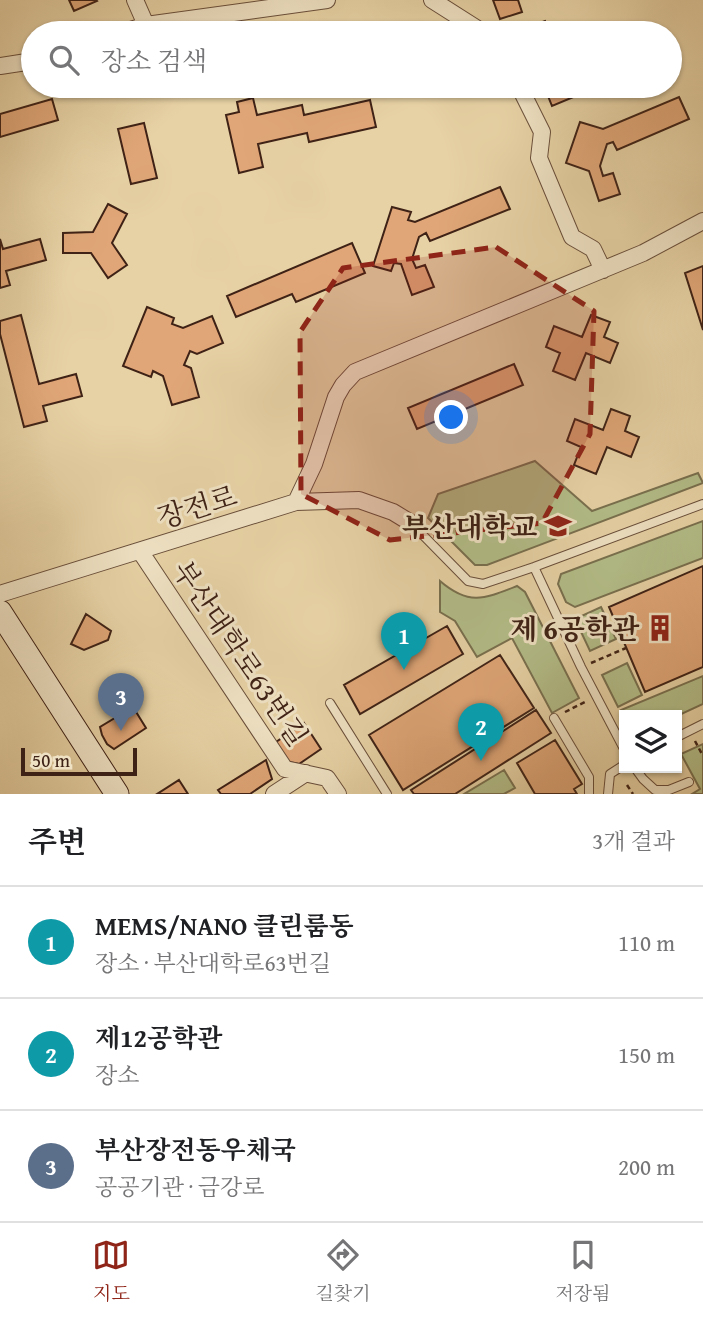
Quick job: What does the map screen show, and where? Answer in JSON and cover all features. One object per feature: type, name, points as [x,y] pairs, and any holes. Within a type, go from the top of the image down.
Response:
[{"type":"street","points":[[135,0],[144,21]]},
{"type":"street","points":[[175,21],[327,0]]},
{"type":"street","points":[[432,0],[465,21]]},
{"type":"street","points":[[0,66],[21,63]]},
{"type":"street","points":[[525,98],[542,132],[539,158],[572,237],[593,249],[603,270]]},
{"type":"street","points":[[296,502],[314,464],[336,397],[355,372],[643,253],[703,220]]},
{"type":"street","name":"장전로","points":[[0,594],[296,502],[359,500],[393,512],[411,523]]},
{"type":"street","name":"부산대학로63번길","points":[[140,551],[285,769],[327,778],[338,794]]},
{"type":"street","points":[[0,612],[117,794]]},
{"type":"street","points":[[274,794],[306,773]]},
{"type":"lane","points":[[411,523],[468,581],[483,584],[703,504]]},
{"type":"lane","points":[[534,567],[619,740]]},
{"type":"lane","points":[[330,704],[387,794]]},
{"type":"lane","points":[[554,718],[589,777],[589,794]]},
{"type":"lane","points":[[682,734],[703,723]]},
{"type":"lane","points":[[608,794],[610,774],[619,768]]},
{"type":"lane","points":[[639,773],[655,790],[669,790],[689,782]]},
{"type":"path","points":[[581,667],[626,648]]},
{"type":"path","points":[[554,718],[596,696]]},
{"type":"path","points":[[695,741],[703,757]]},
{"type":"path","points":[[627,785],[633,794]]},
{"type":"highlighted area","points":[[496,247],[594,311],[590,434],[542,523],[390,540],[301,494],[300,332],[343,268]]},
{"type":"green space","points":[[535,461],[592,511],[698,473],[703,483],[487,565],[475,565],[428,518],[438,494]]},
{"type":"green space","points":[[703,521],[703,558],[575,607],[566,602],[558,584],[561,574]]},
{"type":"green space","points":[[440,581],[468,597],[486,597],[517,586],[525,592],[579,698],[552,713],[512,638],[477,657],[455,621],[440,612]]},
{"type":"green space","points":[[601,607],[616,639],[590,651],[575,619]]},
{"type":"green space","points":[[627,663],[642,695],[618,707],[602,675]]},
{"type":"green space","points":[[703,676],[703,704],[682,714],[682,710],[621,710]]},
{"type":"green space","points":[[703,744],[703,794],[692,794],[700,789],[682,754]]},
{"type":"green space","points":[[504,770],[515,788],[504,794],[464,794]]},
{"type":"building","points":[[69,0],[96,0],[97,1],[74,11]]},
{"type":"building","points":[[493,0],[518,0],[522,12],[500,19]]},
{"type":"building","points":[[253,98],[257,115],[302,105],[304,115],[370,100],[376,127],[309,142],[307,133],[258,144],[263,167],[239,173],[226,115],[239,112],[237,102]]},
{"type":"building","points":[[549,98],[571,98],[552,106]]},
{"type":"building","points":[[677,98],[679,98],[689,119],[617,150],[613,142],[607,144],[600,166],[603,176],[613,173],[620,194],[599,201],[589,171],[566,163],[580,122],[603,129]]},
{"type":"building","points":[[52,99],[58,120],[0,137],[0,114]]},
{"type":"building","points":[[144,123],[157,178],[131,184],[118,129]]},
{"type":"building","points":[[500,187],[510,209],[430,241],[426,233],[419,237],[412,259],[416,268],[425,265],[434,287],[412,295],[401,264],[394,263],[391,271],[373,266],[392,207],[411,212],[408,220],[415,222]]},
{"type":"building","points":[[108,204],[127,214],[112,243],[127,265],[108,278],[91,253],[63,253],[63,233],[93,232]]},
{"type":"building","points":[[0,239],[3,249],[40,239],[46,260],[6,271],[10,285],[0,288]]},
{"type":"building","points":[[352,243],[365,273],[296,302],[292,294],[236,317],[227,296]]},
{"type":"building","points":[[703,266],[703,330],[685,273]]},
{"type":"building","points":[[147,307],[174,318],[172,324],[183,328],[212,316],[223,343],[197,354],[190,351],[184,365],[191,368],[199,397],[172,405],[163,376],[153,371],[151,377],[123,366]]},
{"type":"building","points":[[21,315],[39,384],[76,374],[82,396],[43,406],[47,421],[24,427],[0,334],[0,321]]},
{"type":"building","points":[[591,315],[610,322],[604,337],[618,343],[610,363],[586,353],[575,380],[553,371],[560,353],[546,347],[554,326],[582,337]]},
{"type":"building","points":[[514,364],[523,385],[417,429],[408,408]]},
{"type":"building","points":[[611,409],[630,416],[625,431],[639,437],[631,457],[607,447],[596,474],[574,465],[581,447],[567,441],[575,419],[603,430]]},
{"type":"building","name":"제 6공학관","points":[[703,566],[703,667],[645,692],[609,607]]},
{"type":"building","points":[[86,614],[111,631],[108,640],[84,650],[71,644]]},
{"type":"building","points":[[447,626],[463,654],[360,714],[344,685]]},
{"type":"building","points":[[500,655],[534,708],[403,790],[369,735]]},
{"type":"building","points":[[133,707],[146,728],[114,749],[107,744],[100,727]]},
{"type":"building","points":[[536,710],[551,733],[455,794],[414,794],[411,790]]},
{"type":"building","points":[[304,723],[321,749],[299,764],[289,762],[276,742]]},
{"type":"building","points":[[555,740],[582,784],[574,789],[577,794],[535,794],[517,763]]},
{"type":"building","points":[[266,760],[272,779],[250,794],[221,794],[218,790]]},
{"type":"building","points":[[179,780],[188,794],[157,794]]},
{"type":"place","name":"부산대학교","points":[[558,526]]},
{"type":"place","name":"제 6공학관","points":[[660,628]]},
{"type":"place","name":"MEMS/NANO 클린룸동","points":[[404,670]]},
{"type":"place","name":"부산장전동우체국","points":[[121,731]]},
{"type":"place","name":"제12공학관","points":[[481,761]]}]
